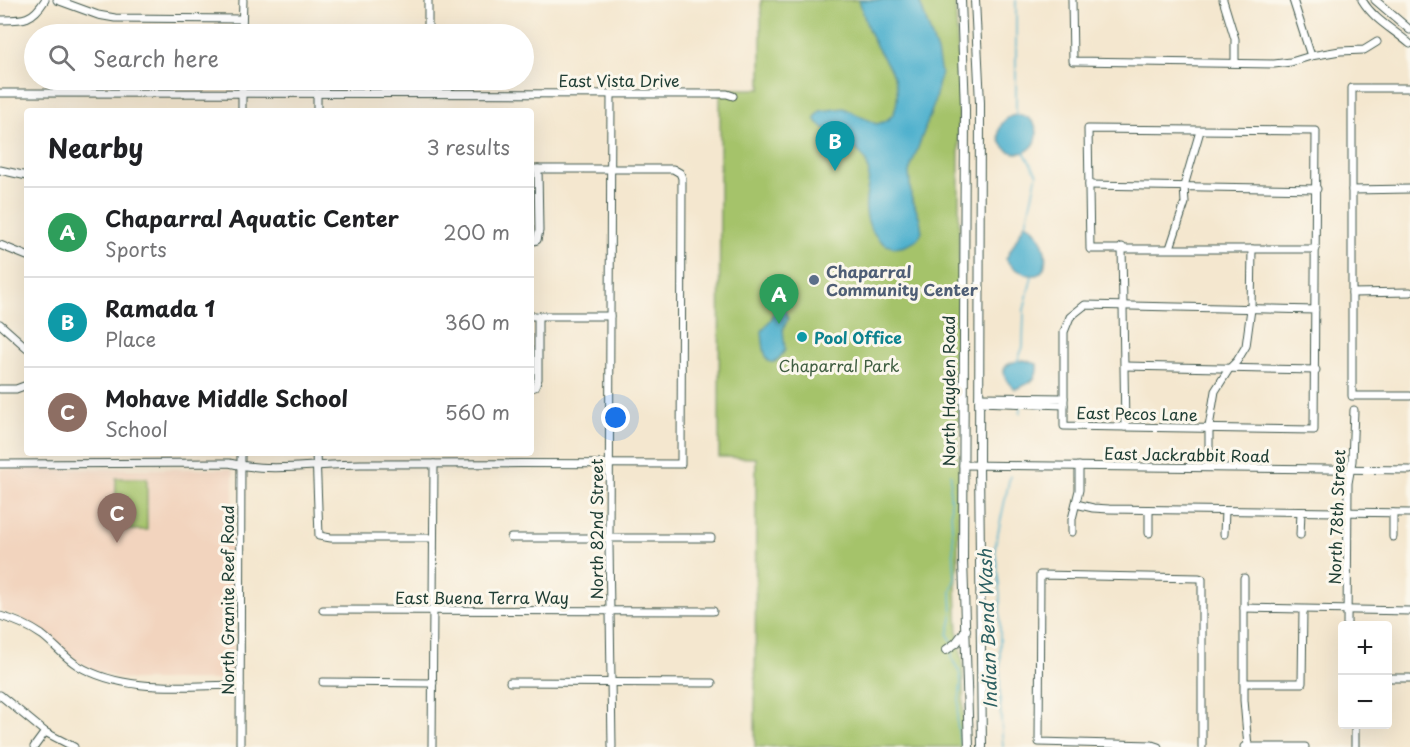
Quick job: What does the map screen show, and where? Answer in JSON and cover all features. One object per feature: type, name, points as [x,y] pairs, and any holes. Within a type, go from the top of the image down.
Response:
[{"type":"main road","name":"North Hayden Road","points":[[961,0],[965,110],[963,560],[969,747]]},
{"type":"main road","name":"North Hayden Road","points":[[975,0],[980,87],[979,465],[982,747]]},
{"type":"main road","points":[[946,650],[956,643],[966,630]]},
{"type":"street","points":[[0,20],[27,18],[39,10],[45,0]]},
{"type":"street","points":[[57,0],[98,15],[115,18],[242,19]]},
{"type":"street","points":[[242,24],[243,0]]},
{"type":"street","points":[[428,24],[429,0]]},
{"type":"street","points":[[1072,0],[1073,61],[1282,63],[1340,51],[1364,50],[1377,42]]},
{"type":"street","points":[[1223,0],[1235,39],[1235,63]]},
{"type":"street","points":[[1293,0],[1311,56]]},
{"type":"street","points":[[1362,0],[1380,22],[1410,44]]},
{"type":"street","points":[[1375,0],[1410,30]]},
{"type":"street","points":[[1410,88],[1352,88],[1352,396],[1410,396]]},
{"type":"street","name":"East Vista Drive","points":[[0,93],[727,94],[733,96]]},
{"type":"street","points":[[242,93],[242,108]]},
{"type":"street","points":[[317,93],[317,108]]},
{"type":"street","name":"North 82nd Street","points":[[610,94],[609,610],[612,747]]},
{"type":"street","points":[[1125,366],[1316,370],[1317,189],[1316,131],[1088,129],[1090,249],[1316,249]]},
{"type":"street","points":[[1170,248],[1185,203],[1184,186],[1200,131]]},
{"type":"street","points":[[0,464],[229,463],[266,469],[316,465],[681,464],[682,178],[680,173],[673,169],[535,169],[539,231],[534,241]]},
{"type":"street","points":[[0,170],[24,175]]},
{"type":"street","points":[[1089,185],[1317,189]]},
{"type":"street","points":[[1352,189],[1410,189]]},
{"type":"street","points":[[0,245],[24,255]]},
{"type":"street","points":[[1122,248],[1125,427]]},
{"type":"street","points":[[1209,467],[1209,427],[1215,392],[1228,369],[1237,361],[1246,346],[1251,309],[1252,249]]},
{"type":"street","points":[[1352,293],[1410,292]]},
{"type":"street","points":[[1064,402],[1064,332],[1070,317],[1085,305],[1124,304],[1316,310]]},
{"type":"street","points":[[534,386],[538,379],[534,316],[609,316]]},
{"type":"street","points":[[0,324],[24,345]]},
{"type":"street","name":"East Pecos Lane","points":[[979,400],[1064,402],[1064,426],[1314,430],[1316,370]]},
{"type":"street","points":[[0,389],[16,389],[24,386]]},
{"type":"street","name":"North 78th Street","points":[[1347,621],[1348,512],[1354,410]]},
{"type":"street","name":"North Granite Reef Road","points":[[240,747],[241,456]]},
{"type":"street","points":[[316,456],[319,536],[433,538]]},
{"type":"street","points":[[432,747],[434,464]]},
{"type":"street","name":"East Jackrabbit Road","points":[[963,465],[1410,470]]},
{"type":"street","points":[[1071,532],[1079,490],[1079,466]]},
{"type":"street","points":[[1076,504],[1093,508],[1149,510],[1410,513]]},
{"type":"street","points":[[1149,510],[1149,533]]},
{"type":"street","points":[[1224,534],[1225,511]]},
{"type":"street","points":[[1300,535],[1301,512]]},
{"type":"street","points":[[1393,537],[1394,513]]},
{"type":"street","points":[[511,538],[711,538]]},
{"type":"street","points":[[1158,747],[1152,745],[1071,746],[1039,742],[1040,575],[1202,579],[1202,747]]},
{"type":"street","points":[[1244,578],[1246,747],[1305,747]]},
{"type":"street","points":[[1244,608],[1410,611]]},
{"type":"street","name":"East Buena Terra Way","points":[[323,610],[713,611]]},
{"type":"street","points":[[1244,683],[1302,683],[1303,610]]},
{"type":"street","points":[[0,616],[24,624],[43,636],[75,664],[93,674],[114,681],[133,684],[240,686]]},
{"type":"street","points":[[1392,678],[1410,678]]},
{"type":"street","points":[[323,682],[433,682]]},
{"type":"street","points":[[510,682],[712,682]]},
{"type":"street","points":[[0,695],[45,732],[74,747]]},
{"type":"street","points":[[1355,729],[1355,747]]},
{"type":"street","points":[[34,747],[45,732]]},
{"type":"shaded area","points":[[0,469],[229,469],[233,472],[234,675],[231,680],[133,680],[115,677],[94,670],[78,661],[31,624],[0,611]]},
{"type":"green space","name":"Chaparral Park","points":[[761,0],[955,0],[959,71],[959,450],[956,586],[958,634],[963,661],[964,747],[755,747],[756,458],[719,457],[720,89],[761,89]]},
{"type":"green space","points":[[116,478],[147,478],[147,530],[115,530]]},
{"type":"water","points":[[859,0],[919,0],[937,52],[941,74],[933,107],[909,172],[911,196],[920,219],[922,232],[913,242],[905,246],[890,246],[878,239],[867,219],[869,172],[864,158],[852,146],[823,127],[815,118],[820,111],[844,108],[876,124],[883,122],[894,113],[897,87],[871,36]]},
{"type":"water","points":[[1018,115],[1031,121],[1037,134],[1031,147],[1018,153],[1005,147],[999,134],[1005,121]]},
{"type":"water","points":[[1025,223],[1040,237],[1046,257],[1045,266],[1041,272],[1034,275],[1016,269],[1006,259]]},
{"type":"water","points":[[770,284],[776,284],[786,296],[787,303],[775,305],[766,293],[766,288]]},
{"type":"water","points":[[784,307],[788,319],[783,329],[785,350],[774,362],[770,362],[763,345],[762,331],[772,318],[775,308]]},
{"type":"water","points":[[1024,360],[1037,364],[1035,378],[1015,389],[1007,380],[1004,370],[1011,363]]},
{"type":"waterway","name":"Indian Bend Wash","points":[[1016,0],[1016,115]]},
{"type":"waterway","name":"Indian Bend Wash","points":[[1024,152],[1037,174],[1026,224]]},
{"type":"waterway","name":"Indian Bend Wash","points":[[1017,362],[1023,347],[1024,310],[1032,276]]},
{"type":"waterway","name":"Indian Bend Wash","points":[[1020,405],[1020,413]]},
{"type":"waterway","points":[[951,474],[955,578],[951,591],[952,619],[948,635],[952,641]]},
{"type":"waterway","name":"Indian Bend Wash","points":[[1003,747],[1000,704],[1000,596],[995,547],[1010,476]]},
{"type":"waterway","points":[[952,652],[952,659],[959,671],[961,682],[957,722],[960,744]]},
{"type":"place","name":"Ramada 1","points":[[835,171]]},
{"type":"place","name":"Chaparral Community Center","points":[[814,280]]},
{"type":"place","name":"Chaparral Aquatic Center","points":[[779,324]]},
{"type":"place","name":"Pool Office","points":[[802,337]]},
{"type":"place","name":"Mohave Middle School","points":[[117,543]]}]
